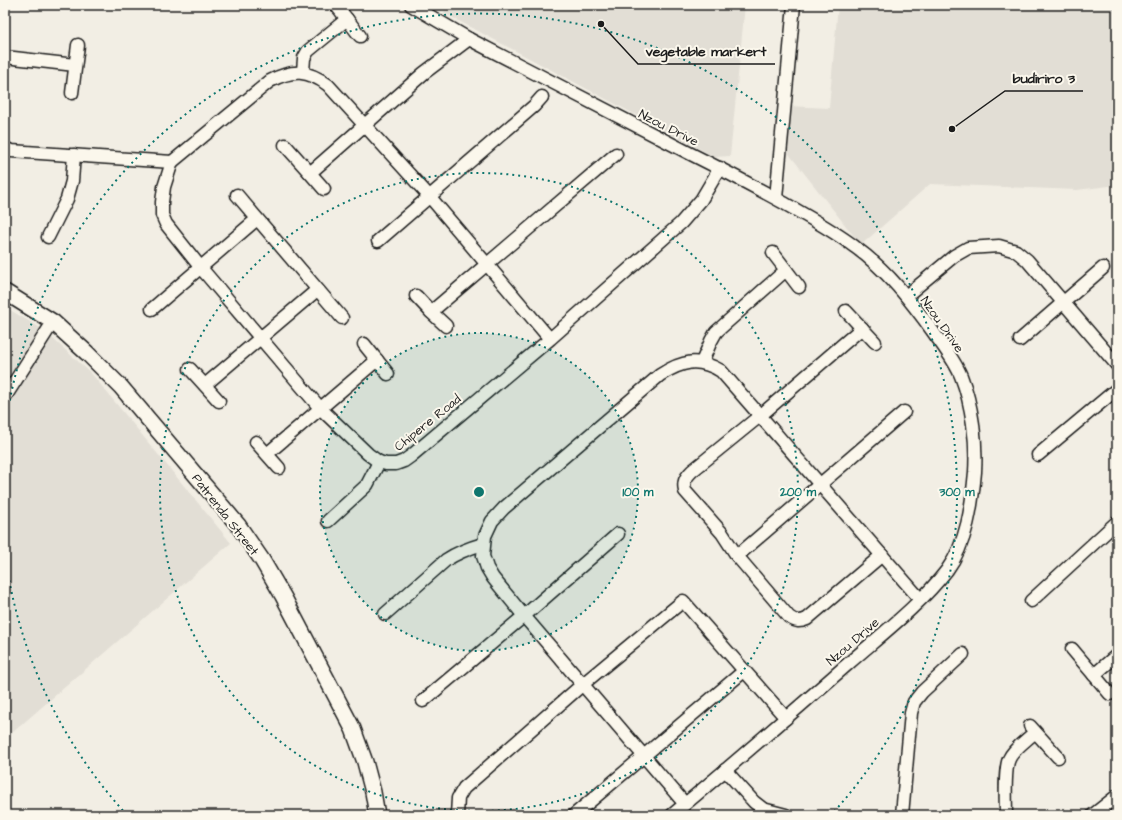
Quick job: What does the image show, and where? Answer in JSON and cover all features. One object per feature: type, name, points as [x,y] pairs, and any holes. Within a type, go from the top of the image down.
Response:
[{"type":"street","points":[[336,5],[360,36]]},
{"type":"street","name":"Nzou Drive","points":[[411,5],[469,39],[776,198],[854,246],[873,261],[906,296],[944,347],[960,375],[968,400],[976,456],[969,518],[962,543],[948,569],[920,598],[786,718],[672,815]]},
{"type":"street","points":[[776,198],[794,5]]},
{"type":"street","points":[[303,72],[304,58],[308,51],[347,19]]},
{"type":"street","points":[[310,172],[365,126],[424,73],[469,39]]},
{"type":"street","points":[[72,93],[78,45]]},
{"type":"street","points":[[5,57],[75,65]]},
{"type":"street","points":[[328,521],[367,485],[379,462],[368,454],[320,408],[201,268],[166,224],[162,215],[162,202],[167,175],[172,162],[270,81],[279,76],[290,73],[303,72],[320,79],[328,85],[430,197],[550,339]]},
{"type":"street","points":[[378,241],[430,197],[542,97]]},
{"type":"street","points":[[286,145],[324,189]]},
{"type":"street","points":[[5,148],[11,151],[172,162]]},
{"type":"street","points":[[431,312],[616,154]]},
{"type":"street","points":[[48,237],[68,198],[72,181],[74,155]]},
{"type":"street","name":"Chipere Road","points":[[379,462],[396,464],[404,461],[550,339],[688,216],[701,200],[720,168]]},
{"type":"street","points":[[237,195],[342,318]]},
{"type":"street","points":[[152,308],[257,219]]},
{"type":"street","points":[[906,296],[954,256],[968,248],[999,246],[1016,251],[1027,260],[1117,365]]},
{"type":"street","points":[[773,253],[799,286]]},
{"type":"street","points":[[1020,340],[1103,268]]},
{"type":"street","points":[[702,362],[716,332],[786,270]]},
{"type":"street","points":[[205,385],[317,290]]},
{"type":"street","name":"Patrenda Street","points":[[5,292],[53,322],[87,353],[121,387],[238,525],[262,560],[283,596],[353,729],[365,762],[373,792],[376,815]]},
{"type":"street","points":[[416,296],[446,326]]},
{"type":"street","points":[[846,311],[875,342]]},
{"type":"street","points":[[5,397],[53,322]]},
{"type":"street","points":[[862,328],[761,415],[692,471],[685,478],[683,484],[685,491],[722,533],[737,556],[789,618],[794,621],[800,622],[807,618],[882,555]]},
{"type":"street","points":[[364,344],[388,374]]},
{"type":"street","points":[[267,454],[377,360]]},
{"type":"street","points":[[685,804],[493,578],[487,568],[483,556],[483,544],[492,521],[504,508],[660,375],[673,367],[689,363],[702,362],[710,364],[721,371],[920,598]]},
{"type":"street","points":[[190,369],[220,401]]},
{"type":"street","points":[[1038,455],[1117,389]]},
{"type":"street","points":[[737,556],[904,412]]},
{"type":"street","points":[[256,442],[279,468]]},
{"type":"street","points":[[1031,601],[1117,522]]},
{"type":"street","points":[[423,701],[618,534]]},
{"type":"street","points":[[385,614],[446,560],[456,553],[483,544]]},
{"type":"street","points":[[457,815],[458,798],[464,788],[583,684],[683,601],[786,718]]},
{"type":"street","points":[[1072,649],[1110,694]]},
{"type":"street","points":[[902,815],[911,713],[914,702],[922,692],[963,654]]},
{"type":"street","points":[[1094,675],[1117,655]]},
{"type":"street","points":[[574,815],[744,671]]},
{"type":"street","points":[[1006,815],[1008,759],[1033,729],[1058,757]]},
{"type":"street","points":[[725,770],[754,802],[763,809],[786,815]]},
{"type":"street","points":[[1097,814],[1117,796]]},
{"type":"shaded area","points":[[446,5],[745,5],[730,156],[715,157],[444,13]]},
{"type":"shaded area","points":[[838,5],[1117,5],[1117,185],[1077,190],[930,184],[861,245],[785,149],[787,106],[829,108]]},
{"type":"shaded area","points":[[5,307],[42,329],[91,373],[231,543],[5,739]]},
{"type":"place","name":"vegetable markert","points":[[601,24]]},
{"type":"place","name":"budiriro 3","points":[[952,129]]}]
